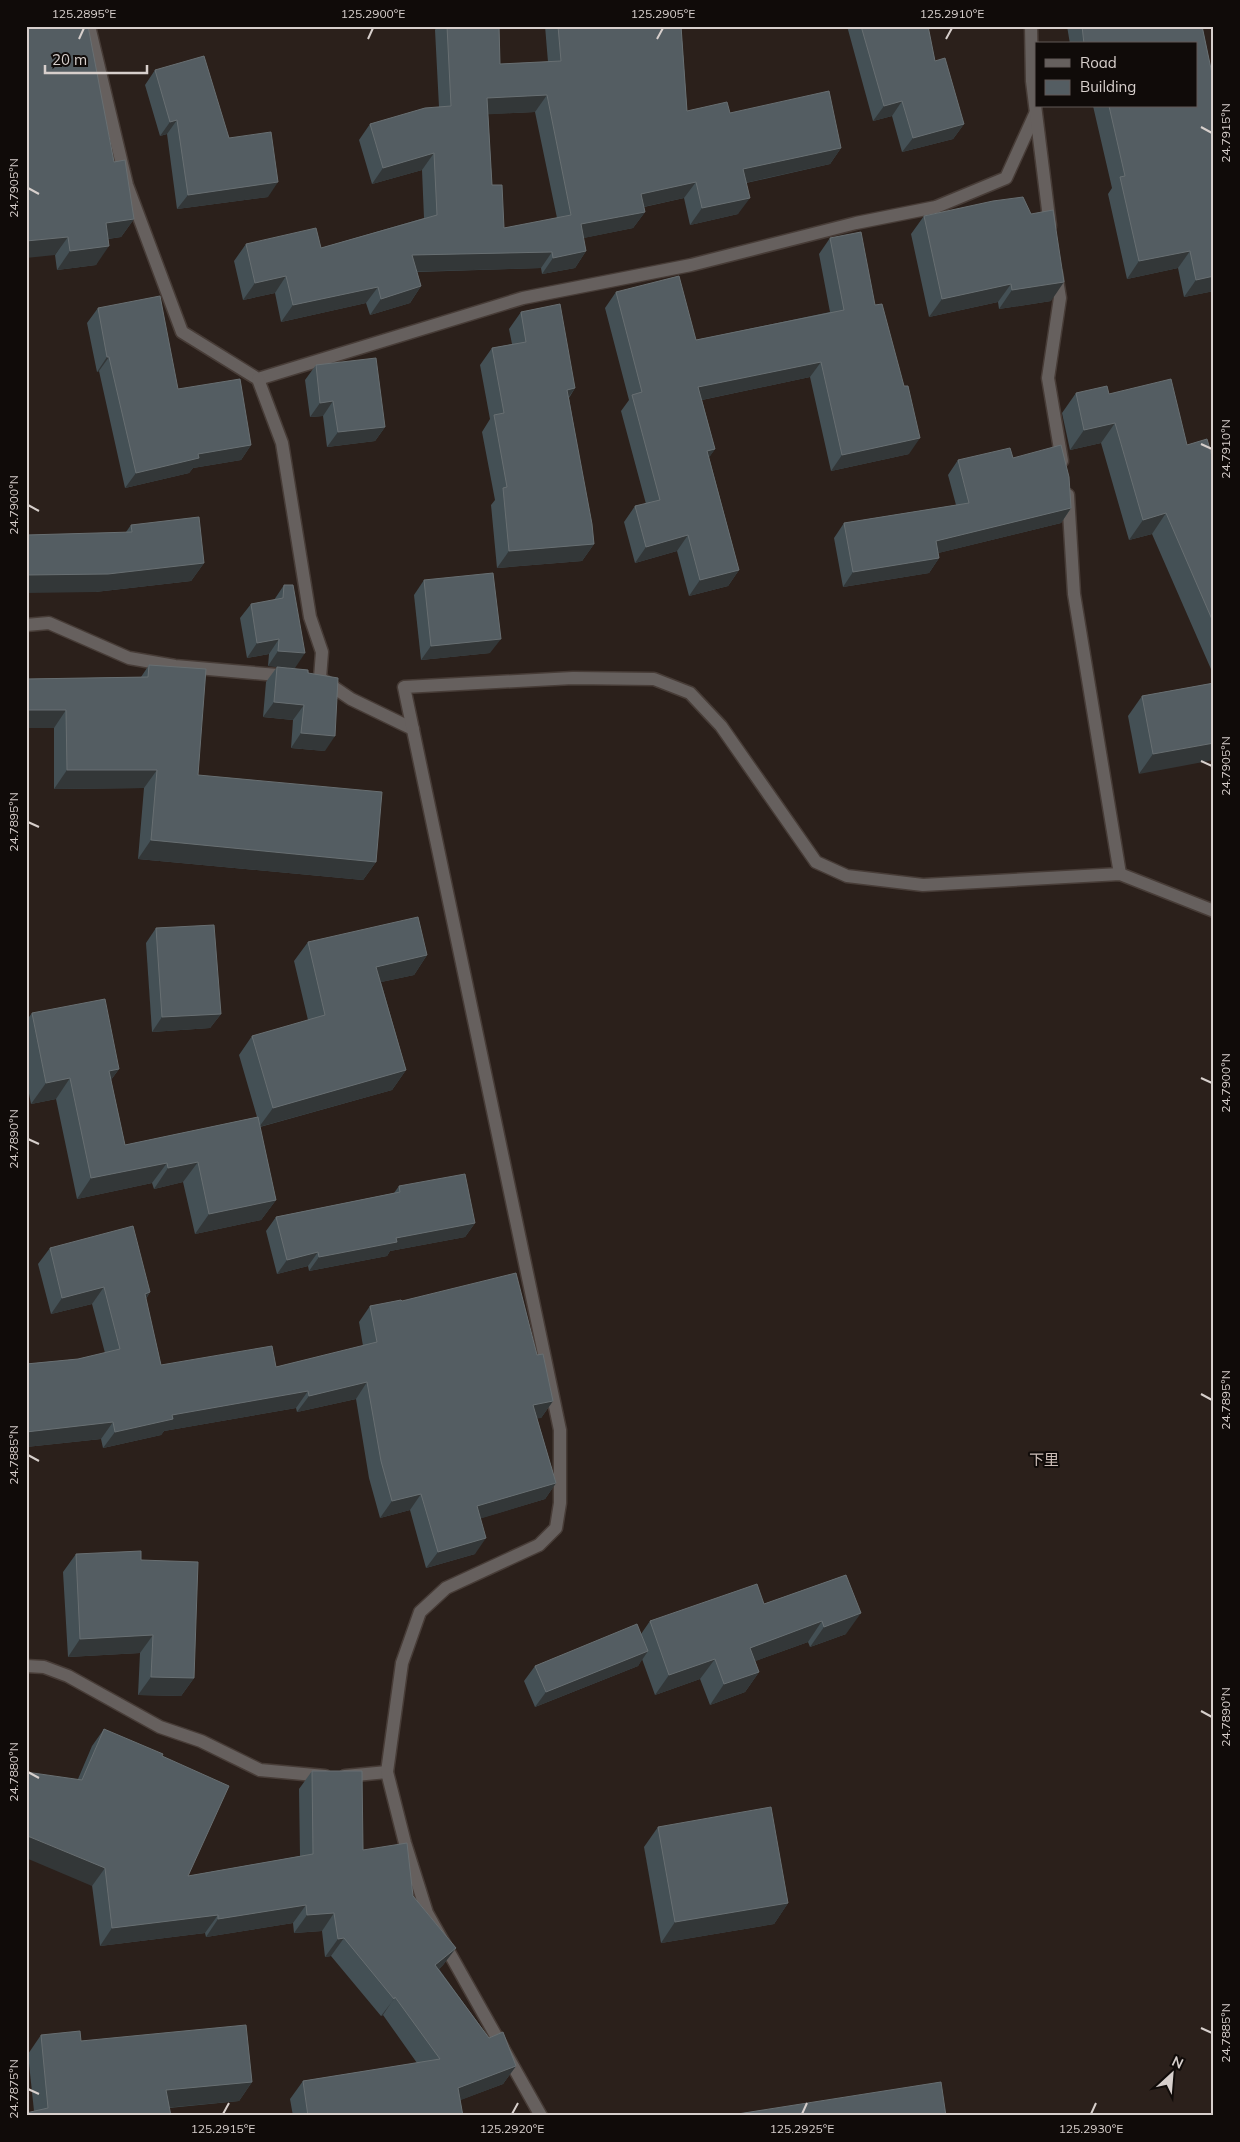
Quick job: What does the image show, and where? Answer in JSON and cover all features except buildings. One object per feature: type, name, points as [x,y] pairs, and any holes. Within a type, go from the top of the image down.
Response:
[{"type":"street","points":[[89,26],[127,185],[182,332],[258,379],[282,443],[310,617],[322,652],[311,678]]},
{"type":"street","points":[[1031,26],[1035,114],[1052,240]]},
{"type":"street","points":[[258,379],[523,298],[691,266],[856,224],[936,207],[1006,178],[1035,114]]},
{"type":"street","points":[[1055,260],[1060,298],[1048,378],[1065,477],[1074,594],[1120,874]]},
{"type":"street","points":[[26,626],[49,623],[129,658],[175,666],[311,678],[413,729]]},
{"type":"street","points":[[541,2116],[427,1913],[405,1843],[387,1772],[402,1663],[420,1612],[446,1588],[539,1545],[556,1528],[560,1503],[560,1430],[404,687],[572,678],[654,679],[690,693],[721,726],[816,862],[847,876],[922,884],[1120,874],[1214,911]]},
{"type":"street","points":[[26,1666],[44,1667],[68,1676],[160,1727],[201,1741],[260,1770],[333,1777],[387,1772]]},
{"type":"district","name":"下里","points":[[1044,1459]]}]
